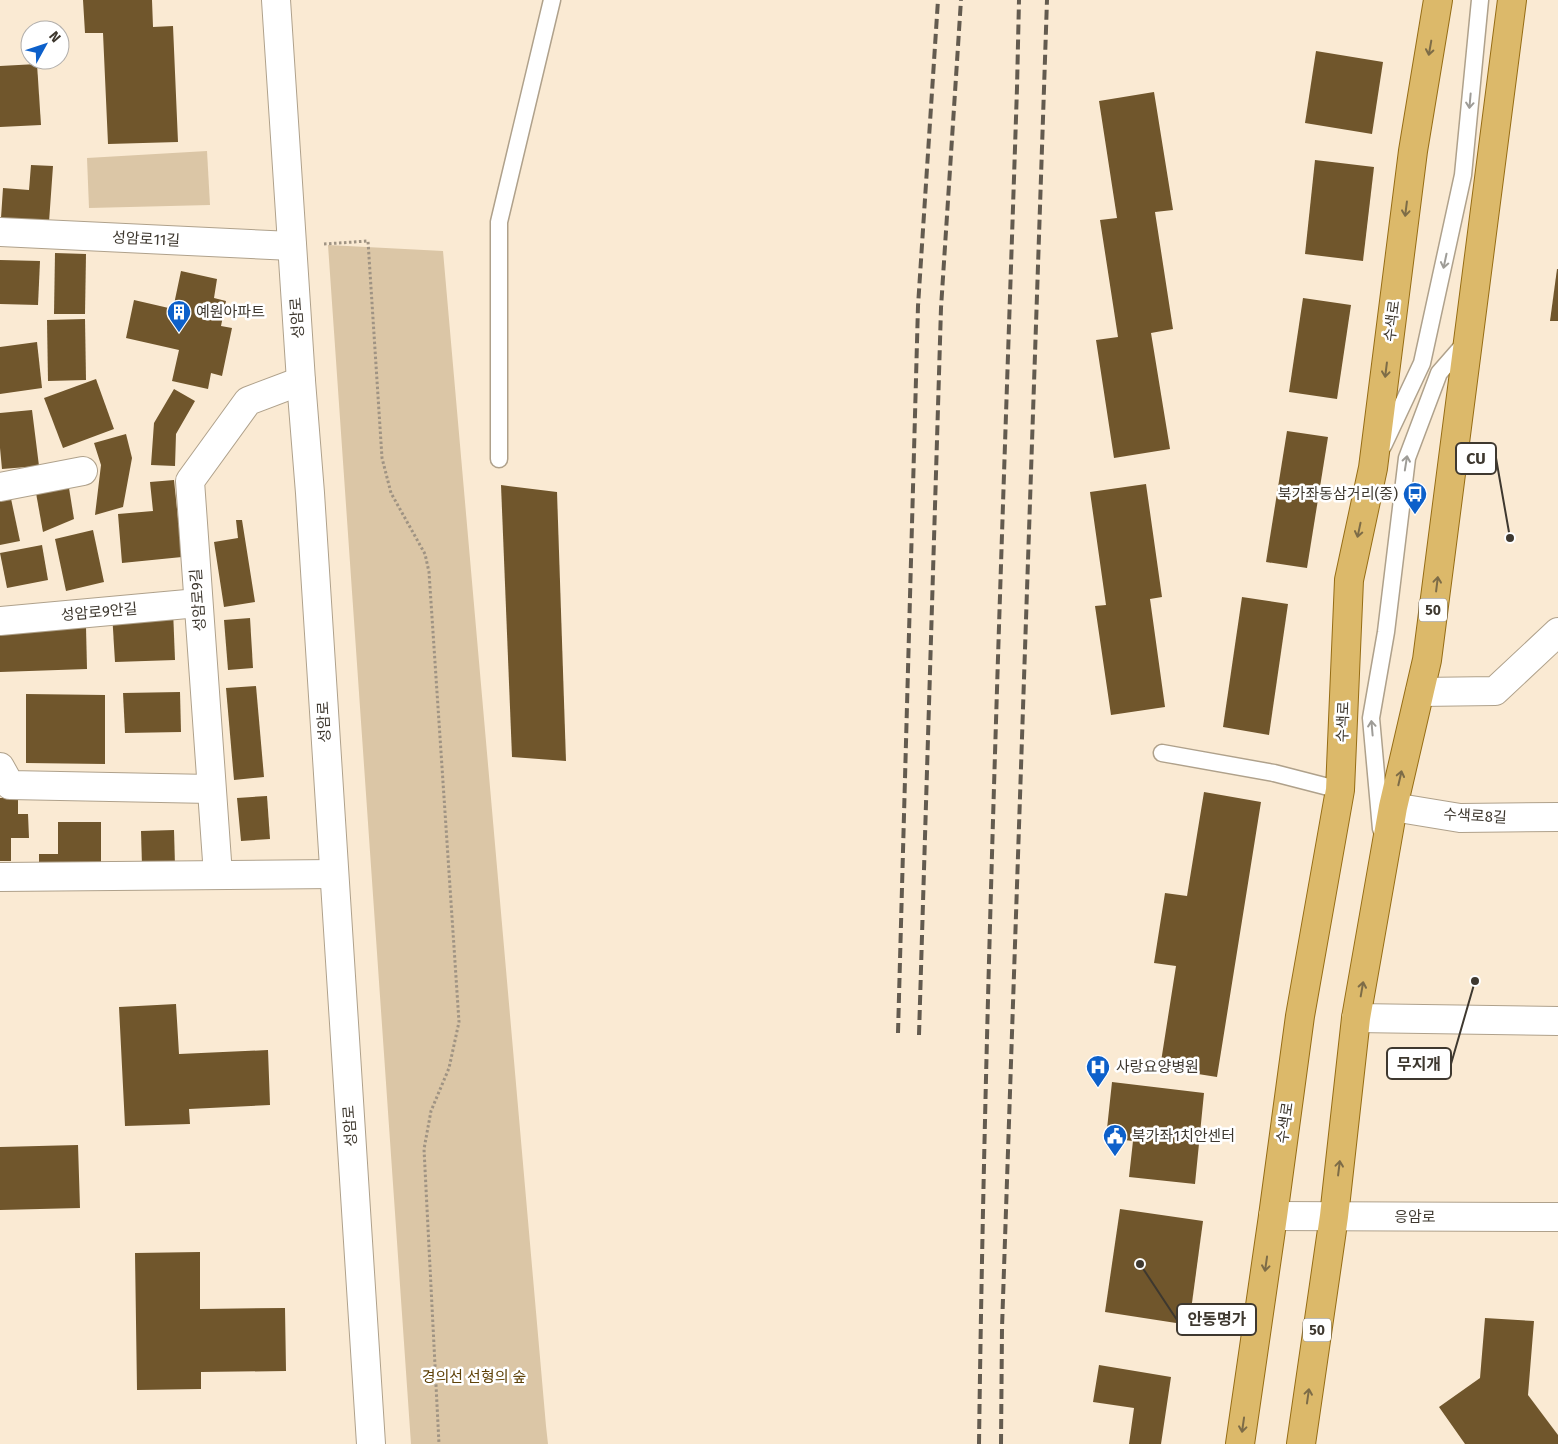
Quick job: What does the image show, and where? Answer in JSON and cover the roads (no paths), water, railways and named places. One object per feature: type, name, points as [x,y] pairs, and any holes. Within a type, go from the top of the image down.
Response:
[{"type":"main road","name":"수색로","points":[[1240,1444],[1300,1016],[1340,790],[1349,580],[1373,468],[1413,151],[1438,0]]},
{"type":"main road","name":"50","points":[[1301,1444],[1334,1216],[1356,1018],[1393,807],[1427,660],[1512,0]]},
{"type":"street","name":"성암로","points":[[276,0],[310,493],[371,1444]]},
{"type":"street","name":"성암로11길","points":[[0,232],[292,246]]},
{"type":"street","name":"성암로9길","points":[[218,875],[190,481],[248,401],[302,381]]},
{"type":"street","points":[[0,487],[83,471]]},
{"type":"street","name":"성암로9안길","points":[[0,621],[198,603]]},
{"type":"street","points":[[1420,692],[1495,691],[1558,632]]},
{"type":"street","points":[[0,766],[10,785],[212,789]]},
{"type":"street","name":"수색로8길","points":[[1393,807],[1460,818],[1558,817]]},
{"type":"street","points":[[0,877],[334,874]]},
{"type":"street","points":[[1356,1018],[1558,1021]]},
{"type":"street","name":"응암로","points":[[1273,1216],[1558,1217]]},
{"type":"lane","points":[[499,459],[499,222],[552,0]]},
{"type":"lane","points":[[1373,468],[1422,363],[1463,175],[1480,0]]},
{"type":"lane","points":[[1384,864],[1371,718],[1386,632],[1407,458],[1438,373],[1467,340]]},
{"type":"lane","points":[[1162,754],[1274,773],[1340,790]]},
{"type":"railway","points":[[898,1033],[918,306],[938,0]]},
{"type":"railway","points":[[919,1035],[941,308],[961,0]]},
{"type":"railway","points":[[979,1444],[990,936],[1019,0]]},
{"type":"railway","points":[[1001,1444],[1002,1328],[1047,0]]},
{"type":"place","name":"예원아파트","points":[[179,333]]},
{"type":"place","name":"북가좌동삼거리(중)","points":[[1415,515]]},
{"type":"place","name":"CU","points":[[1510,538]]},
{"type":"place","name":"무지개","points":[[1475,981]]},
{"type":"place","name":"사랑요양병원","points":[[1098,1088]]},
{"type":"place","name":"북가좌1치안센터","points":[[1115,1157]]},
{"type":"place","name":"안동명가","points":[[1140,1264]]},
{"type":"park label","name":"경의선 선형의 숲","points":[[474,1377]]}]
